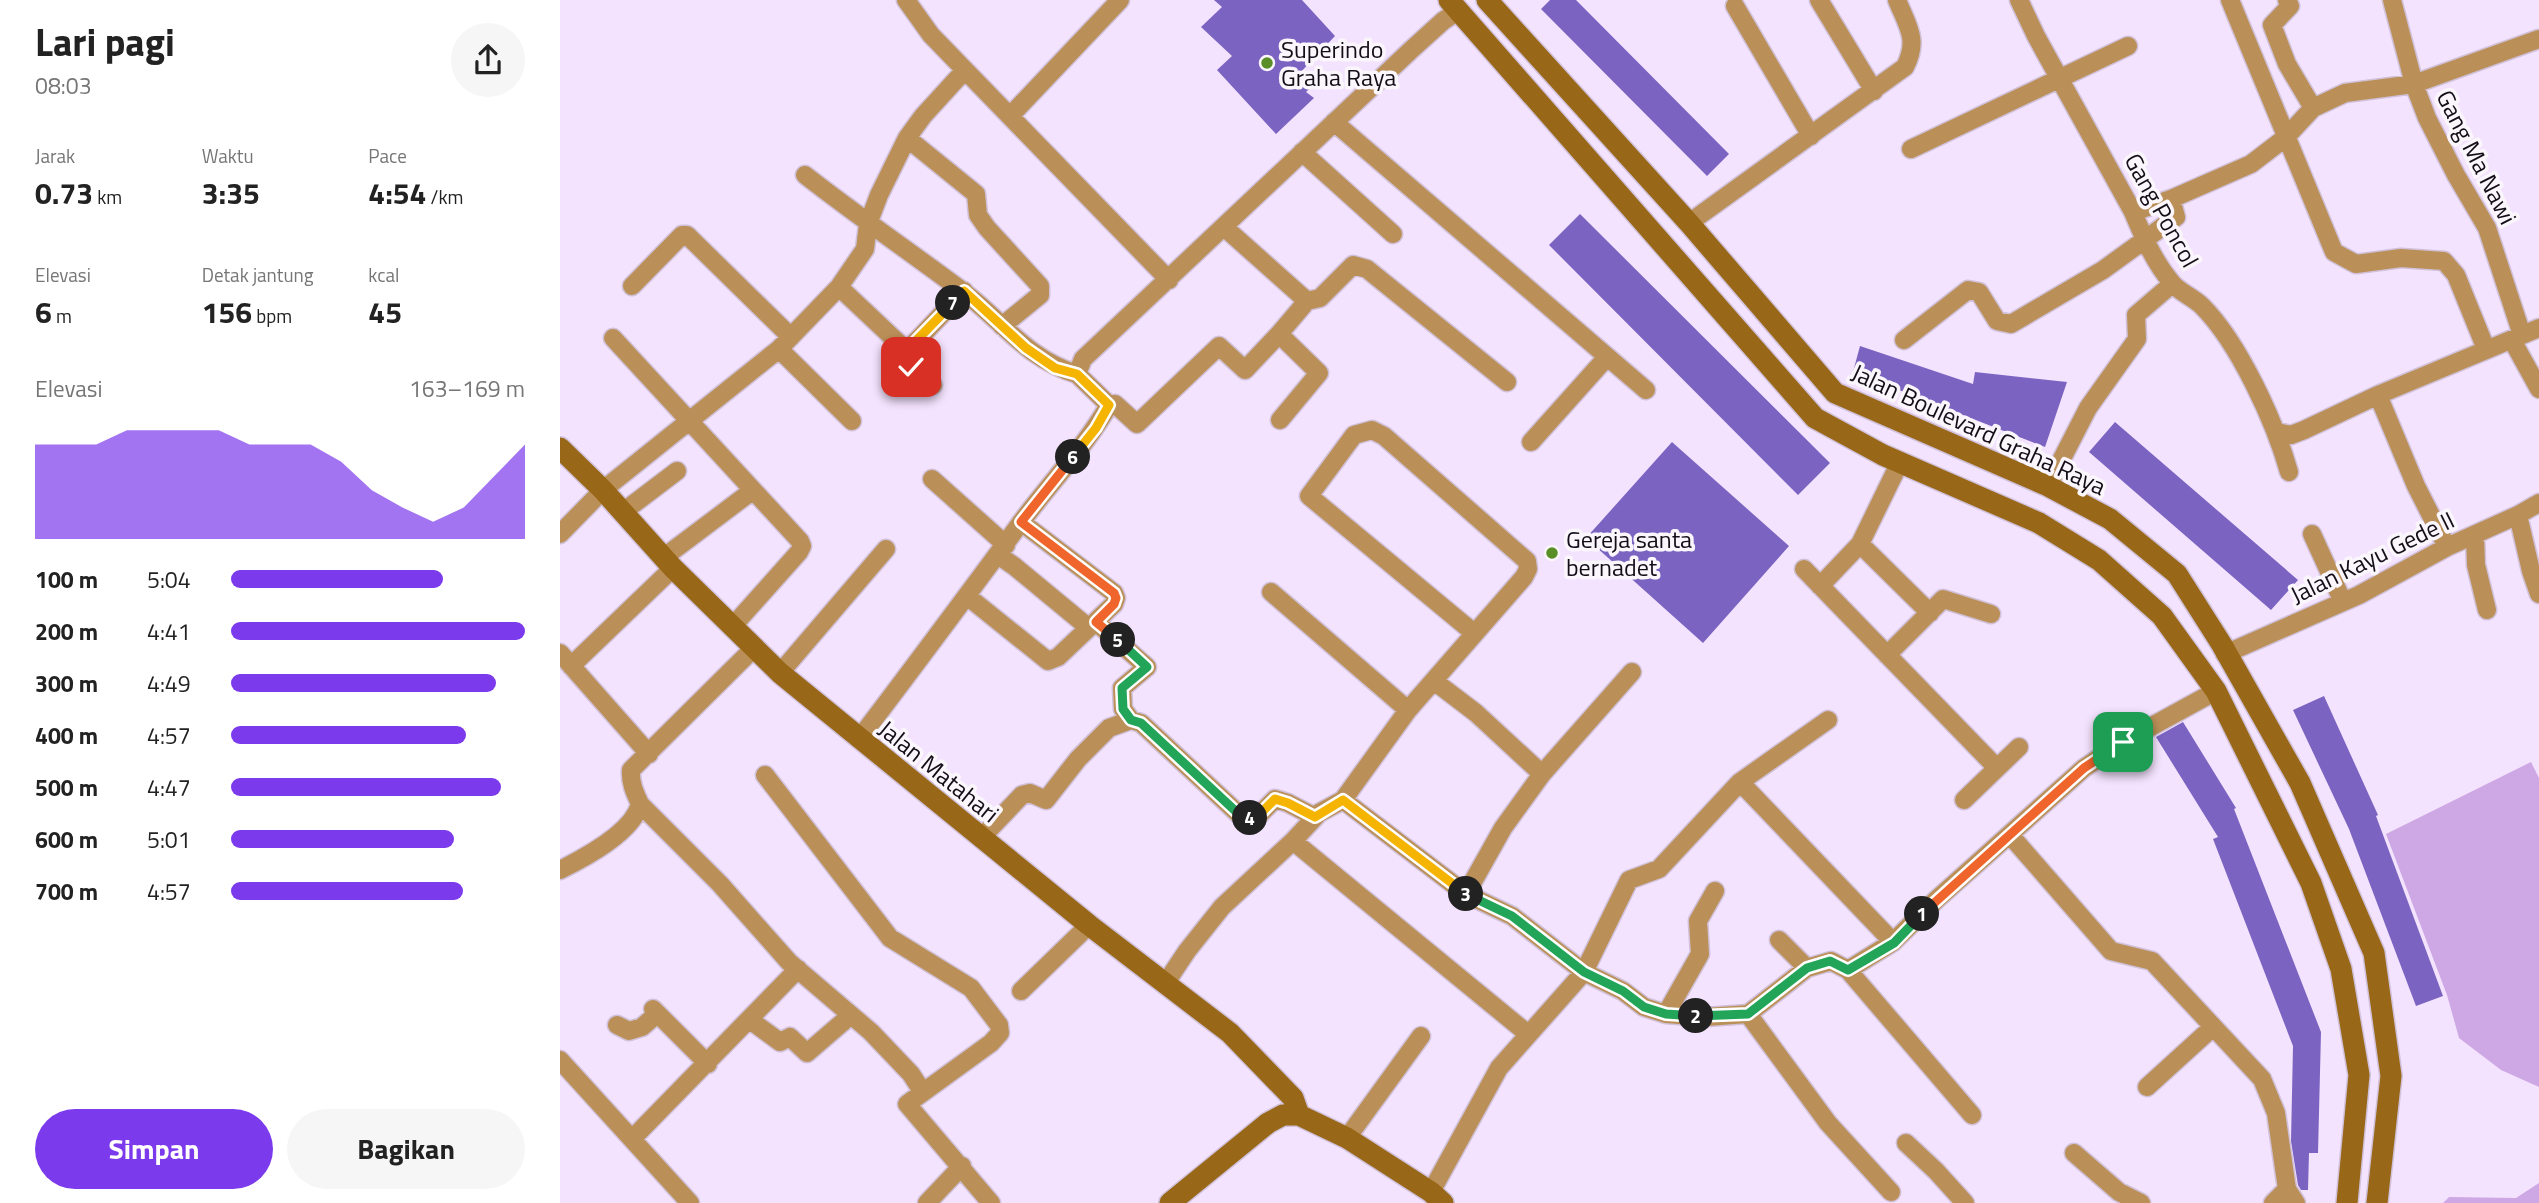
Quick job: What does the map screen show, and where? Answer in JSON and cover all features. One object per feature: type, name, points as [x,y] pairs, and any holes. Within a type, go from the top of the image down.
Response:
[{"type":"main road","name":"Jalan Boulevard Graha Raya","points":[[1494,3],[1835,393],[2048,486],[2110,519],[2177,574],[2300,783],[2374,953],[2391,1076],[2377,1201]]},
{"type":"main road","points":[[1454,5],[1815,418],[1900,462],[2039,523],[2099,559],[2162,616],[2216,691],[2311,883],[2341,969],[2360,1075],[2348,1199],[2377,1201]]},
{"type":"main road","points":[[1815,418],[1835,393]]},
{"type":"main road","name":"Jalan Matahari","points":[[562,454],[603,490],[668,563],[780,673],[1088,925],[1230,1033],[1293,1098],[1299,1115]]},
{"type":"main road","points":[[1170,1203],[1268,1123],[1283,1115],[1299,1115],[1348,1139],[1437,1197]]},
{"type":"street","points":[[906,0],[931,35],[1169,280]]},
{"type":"street","points":[[1011,115],[1120,0]]},
{"type":"street","points":[[1819,0],[1874,91]]},
{"type":"street","points":[[1689,223],[1905,68],[1914,43],[1897,0]]},
{"type":"street","name":"Gang Poncol","points":[[2019,0],[2133,212],[2145,241],[2172,284],[2202,305],[2234,347],[2277,432],[2289,472]]},
{"type":"street","points":[[2230,0],[2334,252],[2356,264],[2401,258],[2444,261],[2456,275],[2486,349]]},
{"type":"street","points":[[2287,0],[2290,6],[2272,25],[2287,64],[2313,108]]},
{"type":"street","name":"Gang Ma Nawi","points":[[2392,0],[2414,84],[2427,118],[2487,228],[2517,338],[2539,388]]},
{"type":"street","points":[[1077,374],[1083,359],[1435,28],[1454,5]]},
{"type":"street","points":[[1735,6],[1811,136]]},
{"type":"street","points":[[2133,212],[2171,199],[2251,164],[2285,138],[2313,108],[2345,93],[2414,84],[2539,39]]},
{"type":"street","points":[[1911,149],[2128,46]]},
{"type":"street","points":[[560,534],[603,490],[785,343],[839,287],[865,249],[868,224],[907,138],[965,70]]},
{"type":"street","points":[[1334,122],[1646,390]]},
{"type":"street","points":[[907,138],[976,194],[978,215],[987,229],[1040,286],[1040,295],[1002,326]]},
{"type":"street","points":[[1302,152],[1393,234]]},
{"type":"street","points":[[805,175],[868,224],[964,291],[1026,348],[1055,368],[1077,374],[1109,405]]},
{"type":"street","points":[[1904,340],[1968,290],[1979,292],[1997,321],[2011,324],[2103,270],[2176,217],[2171,199]]},
{"type":"street","points":[[1224,227],[1307,301]]},
{"type":"street","points":[[632,286],[682,235],[687,234],[852,421]]},
{"type":"street","points":[[1109,405],[1115,404],[1137,424],[1219,346],[1245,370],[1307,301],[1320,298],[1353,265],[1367,269],[1507,382]]},
{"type":"street","points":[[2048,486],[2100,388],[2137,339],[2136,315],[2172,284]]},
{"type":"street","points":[[839,287],[906,351],[907,362],[933,385]]},
{"type":"street","points":[[906,351],[964,291]]},
{"type":"street","points":[[2277,432],[2291,435],[2378,395],[2539,328]]},
{"type":"street","points":[[1279,334],[1319,373],[1280,419]]},
{"type":"street","points":[[613,338],[800,541],[802,546],[732,627]]},
{"type":"street","points":[[1531,442],[1607,357]]},
{"type":"street","points":[[2378,395],[2416,486],[2447,547]]},
{"type":"street","points":[[859,739],[1021,522],[1096,428],[1109,405]]},
{"type":"street","points":[[1165,984],[1222,907],[1315,817],[1343,800],[1408,710],[1524,578],[1528,569],[1527,561],[1384,436],[1372,430],[1354,435],[1309,496],[1474,633]]},
{"type":"street","points":[[1820,586],[1860,544],[1900,462]]},
{"type":"street","points":[[623,512],[677,471]]},
{"type":"street","points":[[932,479],[1002,550],[1014,566],[1147,667],[1122,688],[1123,709],[1131,720]]},
{"type":"street","points":[[649,754],[566,659],[668,563],[752,491]]},
{"type":"street","name":"Jalan Kayu Gede II","points":[[2225,654],[2335,605],[2539,503]]},
{"type":"street","points":[[2518,515],[2539,594]]},
{"type":"street","points":[[967,596],[1048,661],[1058,657],[1114,604],[1114,593],[1021,522]]},
{"type":"street","points":[[2312,534],[2335,605]]},
{"type":"street","points":[[2475,535],[2476,565],[2487,610]]},
{"type":"street","points":[[1860,544],[1930,613]]},
{"type":"street","points":[[780,673],[886,550]]},
{"type":"street","points":[[1804,569],[1997,768]]},
{"type":"street","points":[[1271,592],[1408,710]]},
{"type":"street","points":[[1887,655],[1943,599],[1991,614]]},
{"type":"street","points":[[754,649],[631,770],[630,778],[640,804],[720,884],[798,969],[871,1032],[922,1091]]},
{"type":"street","points":[[1466,894],[1503,828],[1542,774],[1632,672]]},
{"type":"street","points":[[1434,681],[1476,713],[1542,774]]},
{"type":"street","points":[[1848,970],[1894,943],[2084,768],[2123,742],[2216,691]]},
{"type":"street","points":[[981,838],[1022,795],[1030,793],[1046,800],[1078,760],[1109,728],[1131,720],[1141,723],[1244,819],[1257,817],[1275,799],[1315,817]]},
{"type":"street","points":[[1437,1197],[1499,1068],[1584,972],[1629,880],[1659,869],[1740,782],[1828,720]]},
{"type":"street","points":[[1964,800],[2019,747]]},
{"type":"street","points":[[765,775],[890,938],[971,988],[999,1025],[1000,1033],[991,1043],[907,1104],[991,1203]]},
{"type":"street","points":[[1740,782],[1894,943]]},
{"type":"street","points":[[1343,800],[1466,894],[1512,916],[1584,972],[1623,991],[1644,1007],[1666,1014],[1706,1017],[1748,1014],[1807,968],[1830,961],[1848,970],[1972,1115]]},
{"type":"street","points":[[560,870],[587,855],[629,825],[637,816],[640,804]]},
{"type":"street","points":[[2010,835],[2111,951],[2152,961],[2262,1079],[2276,1113],[2292,1196],[2273,1203]]},
{"type":"street","points":[[1293,841],[1528,1034]]},
{"type":"street","points":[[1666,1014],[1700,954],[1698,921],[1715,891]]},
{"type":"street","points":[[1021,991],[1088,925]]},
{"type":"street","points":[[1779,940],[1807,968]]},
{"type":"street","points":[[632,1139],[798,969]]},
{"type":"street","points":[[617,1025],[629,1031],[642,1027],[655,1011],[708,1064]]},
{"type":"street","points":[[1748,1014],[1828,1123],[1891,1192]]},
{"type":"street","points":[[750,1020],[780,1042],[790,1037],[807,1053],[851,1015]]},
{"type":"street","points":[[2147,1087],[2213,1027]]},
{"type":"street","points":[[1348,1139],[1421,1036]]},
{"type":"street","points":[[560,1060],[690,1203]]},
{"type":"street","points":[[1906,1143],[1965,1203]]},
{"type":"street","points":[[2074,1153],[2119,1192],[2141,1203]]},
{"type":"street","points":[[927,1203],[962,1166]]},
{"type":"shaded area","points":[[2531,762],[2539,778],[2539,1087],[2501,1070],[2459,1038],[2447,995],[2386,834]]},
{"type":"shaded area","points":[[2539,1183],[2539,1203],[2443,1203],[2449,1197],[2516,1198]]},
{"type":"building","name":"Superindo Graha Raya","points":[[1214,0],[1302,0],[1335,36],[1298,75],[1312,86],[1306,92],[1314,98],[1276,134],[1217,70],[1232,56],[1201,27],[1222,7]]},
{"type":"building","points":[[1550,0],[1576,0],[1729,154],[1707,176],[1541,9]]},
{"type":"building","points":[[1580,214],[1830,463],[1798,495],[1549,245]]},
{"type":"building","points":[[1860,346],[1973,384],[1975,372],[2067,382],[2045,447],[1853,372]]},
{"type":"building","points":[[2115,422],[2298,580],[2271,610],[2089,452]]},
{"type":"building","points":[[1672,442],[1789,546],[1703,643],[1586,538]]},
{"type":"building","points":[[2324,696],[2378,815],[2376,816],[2443,996],[2416,1006],[2349,829],[2293,710]]},
{"type":"building","points":[[2183,722],[2236,808],[2234,809],[2321,1032],[2318,1153],[2309,1153],[2308,1190],[2301,1190],[2298,1185],[2291,1141],[2293,1046],[2213,839],[2218,837],[2156,737]]},
{"type":"place","name":"Superindo Graha Raya","points":[[1267,63]]},
{"type":"place","name":"Gereja santa bernadet","points":[[1552,553]]},
{"type":"route","points":[[911,367],[905,357],[906,351],[964,291],[1026,348],[1055,368],[1077,374],[1109,405],[1096,428],[1021,522],[1114,593],[1114,604],[1096,622],[1147,667],[1122,688],[1123,709],[1131,720],[1141,723],[1244,819],[1257,817],[1275,799],[1315,817],[1343,800],[1466,894],[1512,916],[1584,972],[1623,991],[1644,1007],[1666,1014],[1706,1017],[1748,1014],[1807,968],[1830,961],[1848,970],[1894,943],[1937,900],[2084,768],[2123,742]]}]
